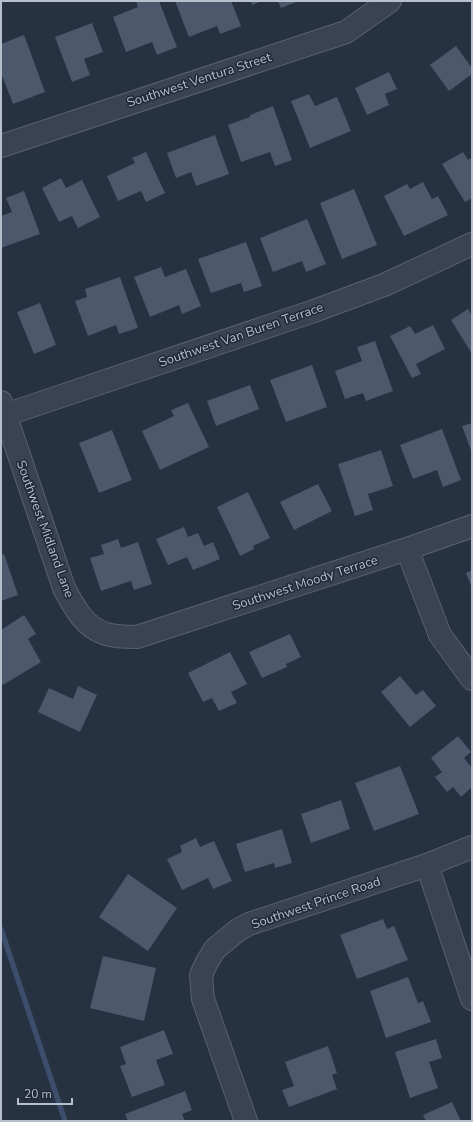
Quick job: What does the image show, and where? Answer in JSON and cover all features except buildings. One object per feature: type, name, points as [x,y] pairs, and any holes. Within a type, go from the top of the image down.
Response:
[{"type":"street","name":"Southwest Ventura Street","points":[[1,146],[346,32],[390,1]]},
{"type":"street","name":"Southwest Van Buren Terrace","points":[[3,409],[306,313],[384,285],[472,244]]},
{"type":"street","name":"Southwest Midland Lane","points":[[3,409],[64,588],[73,606],[92,627],[106,634],[122,637],[137,637]]},
{"type":"street","name":"Southwest Moody Terrace","points":[[137,637],[407,550],[472,526]]},
{"type":"street","points":[[407,550],[440,635],[472,679]]},
{"type":"street","name":"Southwest Prince Road","points":[[246,1121],[203,999],[201,975],[215,949],[238,930],[257,922],[427,865],[472,847]]},
{"type":"street","points":[[427,865],[472,999]]},
{"type":"waterway","points":[[1,929],[65,1121]]}]
